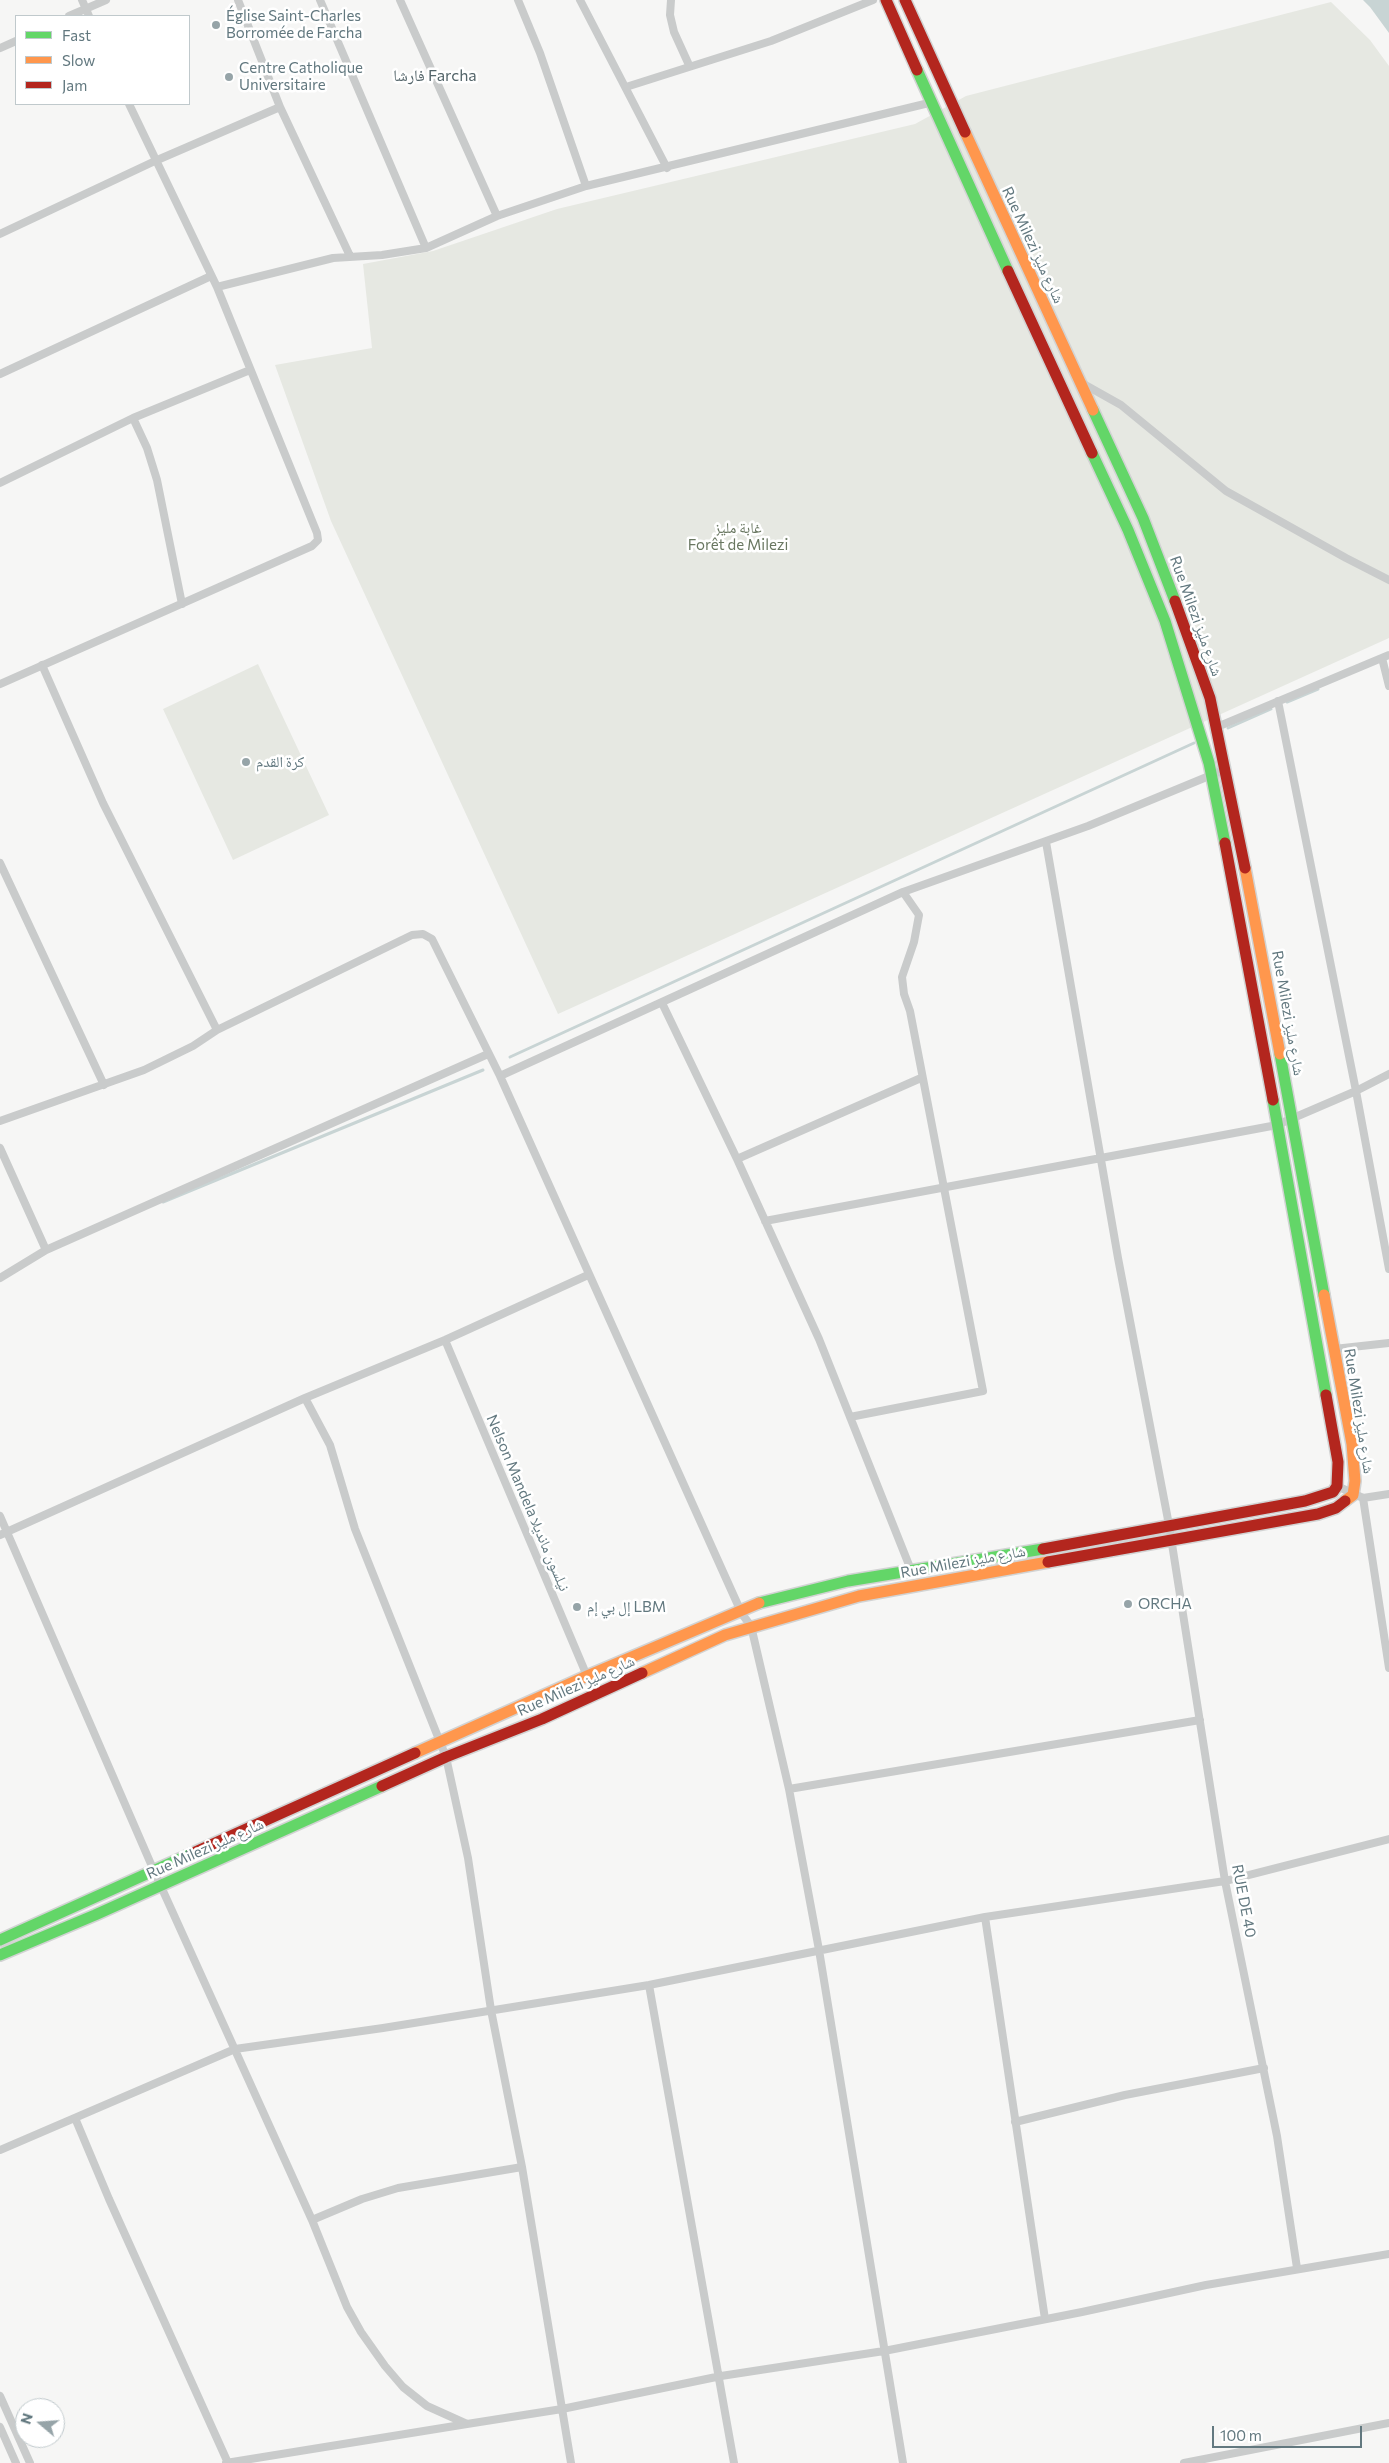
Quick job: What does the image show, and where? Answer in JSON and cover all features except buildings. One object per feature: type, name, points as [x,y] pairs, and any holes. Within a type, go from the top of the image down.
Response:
[{"type":"street","points":[[82,0],[87,12]]},
{"type":"street","points":[[74,15],[87,12],[106,0]]},
{"type":"street","points":[[238,0],[280,107],[350,256]]},
{"type":"street","points":[[320,0],[426,248]]},
{"type":"street","points":[[400,0],[497,216]]},
{"type":"street","points":[[518,0],[540,54],[586,186]]},
{"type":"street","points":[[580,0],[626,86],[666,168]]},
{"type":"street","points":[[671,0],[670,15],[674,32],[689,65]]},
{"type":"street","points":[[626,86],[771,41],[872,0]]},
{"type":"street","name":"Rue Milezi شارع مليز","points":[[0,1940],[587,1676],[761,1602],[805,1590],[911,1570],[1305,1501],[1333,1492],[1338,1486],[1337,1453],[1277,1125],[1211,774],[1192,703],[1165,620],[1128,530],[1029,318],[886,0]]},
{"type":"street","name":"Rue Milezi شارع مليز","points":[[0,1955],[162,1885],[446,1757],[542,1719],[725,1635],[859,1596],[1318,1514],[1336,1508],[1358,1496],[1352,1444],[1292,1120],[1218,727],[1210,698],[1186,625],[1150,536],[904,0]]},
{"type":"street","points":[[0,48],[15,41]]},
{"type":"street","points":[[217,287],[320,261],[350,256],[382,255],[426,248],[497,216],[586,186],[933,102]]},
{"type":"street","points":[[0,684],[312,546],[318,540],[318,533],[217,287],[129,105]]},
{"type":"street","points":[[0,234],[155,161],[280,107]]},
{"type":"street","points":[[0,374],[211,276]]},
{"type":"street","points":[[0,483],[133,418],[250,370]]},
{"type":"street","points":[[1080,382],[1121,405],[1226,491],[1389,580]]},
{"type":"street","points":[[133,418],[147,448],[157,480],[182,604]]},
{"type":"street","points":[[1218,727],[1386,656],[1389,686]]},
{"type":"street","points":[[42,665],[103,803],[217,1030]]},
{"type":"street","points":[[1278,701],[1356,1091],[1389,1269]]},
{"type":"street","points":[[500,1076],[904,892],[1046,842],[1226,769]]},
{"type":"street","name":"RUE DE 40","points":[[1046,842],[1120,1268],[1169,1525],[1225,1880],[1277,2136],[1297,2268]]},
{"type":"street","points":[[0,863],[104,1085]]},
{"type":"street","points":[[850,1417],[983,1391],[902,977],[914,942],[919,915],[904,892]]},
{"type":"street","points":[[0,1121],[144,1070],[193,1046],[217,1030],[412,935],[423,934],[432,939],[500,1076],[741,1611],[752,1626],[790,1788],[819,1950],[903,2463]]},
{"type":"street","points":[[662,1003],[737,1159],[818,1339],[911,1570]]},
{"type":"street","points":[[0,1278],[46,1250],[488,1054]]},
{"type":"street","points":[[765,1221],[944,1186],[1101,1160],[1277,1125],[1356,1091],[1389,1074]]},
{"type":"street","points":[[737,1159],[921,1078]]},
{"type":"street","points":[[0,1148],[46,1250]]},
{"type":"street","points":[[4,1533],[305,1398],[445,1340],[588,1275]]},
{"type":"street","name":"Nelson Mandela نيلسون مانديلا","points":[[445,1340],[587,1676]]},
{"type":"street","points":[[1334,1349],[1389,1343]]},
{"type":"street","points":[[305,1398],[330,1445],[355,1528],[446,1757],[468,1858],[491,2010],[522,2167],[571,2463]]},
{"type":"street","points":[[1338,1486],[1358,1496],[1389,1494]]},
{"type":"street","points":[[1358,1496],[1389,1668]]},
{"type":"street","points":[[0,1516],[4,1533],[312,2220],[347,2307],[361,2332],[402,2387],[427,2406],[468,2424]]},
{"type":"street","points":[[790,1788],[1200,1720]]},
{"type":"street","points":[[0,2150],[235,2049],[383,2028],[649,1985],[985,1917],[1225,1880],[1389,1839]]},
{"type":"street","points":[[985,1917],[1045,2319]]},
{"type":"street","points":[[649,1985],[721,2376],[734,2463]]},
{"type":"street","points":[[1015,2122],[1125,2095],[1264,2068]]},
{"type":"street","points":[[76,2118],[109,2199],[227,2463],[562,2409],[721,2376],[884,2351],[1297,2268],[1389,2254]]},
{"type":"street","points":[[312,2220],[362,2199],[398,2188],[522,2167]]},
{"type":"street","points":[[0,2396],[30,2463]]},
{"type":"street","points":[[1184,2463],[1210,2461],[1389,2423]]},
{"type":"street","points":[[0,2426],[16,2463]]},
{"type":"green space","name":"غابة مليز Forêt de Milezi","points":[[1331,2],[1370,40],[1389,66],[1389,638],[558,1014],[331,521],[275,365],[372,348],[363,264],[433,251],[557,209],[915,124],[966,96]]},
{"type":"green space","name":"كرة القدم","points":[[258,664],[329,815],[233,860],[163,709]]},
{"type":"shaded area","points":[[1363,0],[1389,0],[1389,33],[1370,7]]},
{"type":"waterway","points":[[1287,702],[1318,689]]},
{"type":"waterway","points":[[1228,728],[1271,709]]},
{"type":"waterway","points":[[510,1057],[1194,743]]},
{"type":"waterway","points":[[163,1202],[483,1070]]},
{"type":"traffic: fast","points":[[917,70],[1008,271]]},
{"type":"traffic: fast","points":[[1093,410],[1143,518],[1175,601]]},
{"type":"traffic: fast","points":[[1092,453],[1128,530],[1165,621],[1209,763],[1225,843]]},
{"type":"traffic: fast","points":[[1280,1054],[1324,1295]]},
{"type":"traffic: fast","points":[[1273,1100],[1326,1395]]},
{"type":"traffic: fast","points":[[759,1603],[848,1581],[1043,1549]]},
{"type":"traffic: fast","points":[[0,1955],[95,1915],[382,1786]]},
{"type":"traffic: fast","points":[[0,1940],[193,1853]]},
{"type":"traffic: slow","points":[[965,132],[1093,410]]},
{"type":"traffic: slow","points":[[1245,868],[1280,1054]]},
{"type":"traffic: slow","points":[[1324,1295],[1352,1444],[1355,1481],[1353,1495],[1345,1501]]},
{"type":"traffic: slow","points":[[642,1673],[725,1635],[859,1596],[1048,1562]]},
{"type":"traffic: slow","points":[[415,1753],[587,1676],[759,1603]]},
{"type":"traffic: jam","points":[[886,0],[917,70]]},
{"type":"traffic: jam","points":[[905,0],[965,132]]},
{"type":"traffic: jam","points":[[1008,271],[1092,453]]},
{"type":"traffic: jam","points":[[1175,601],[1210,698],[1245,868]]},
{"type":"traffic: jam","points":[[1225,843],[1273,1100]]},
{"type":"traffic: jam","points":[[1043,1549],[1305,1501],[1333,1492],[1337,1486],[1338,1462],[1326,1395]]},
{"type":"traffic: jam","points":[[1048,1562],[1318,1514],[1336,1508],[1345,1501]]},
{"type":"traffic: jam","points":[[382,1786],[446,1757],[542,1719],[642,1673]]},
{"type":"traffic: jam","points":[[193,1853],[415,1753]]},
{"type":"place","name":"Église Saint-Charles Borromée de Farcha","points":[[216,25]]},
{"type":"place","name":"Centre Catholique Universitaire","points":[[229,77]]},
{"type":"place","name":"كرة القدم","points":[[246,762]]},
{"type":"place","name":"ORCHA","points":[[1128,1604]]},
{"type":"place","name":"إل بي إم LBM","points":[[577,1607]]},
{"type":"district","name":"فارشا Farcha","points":[[435,76]]}]
